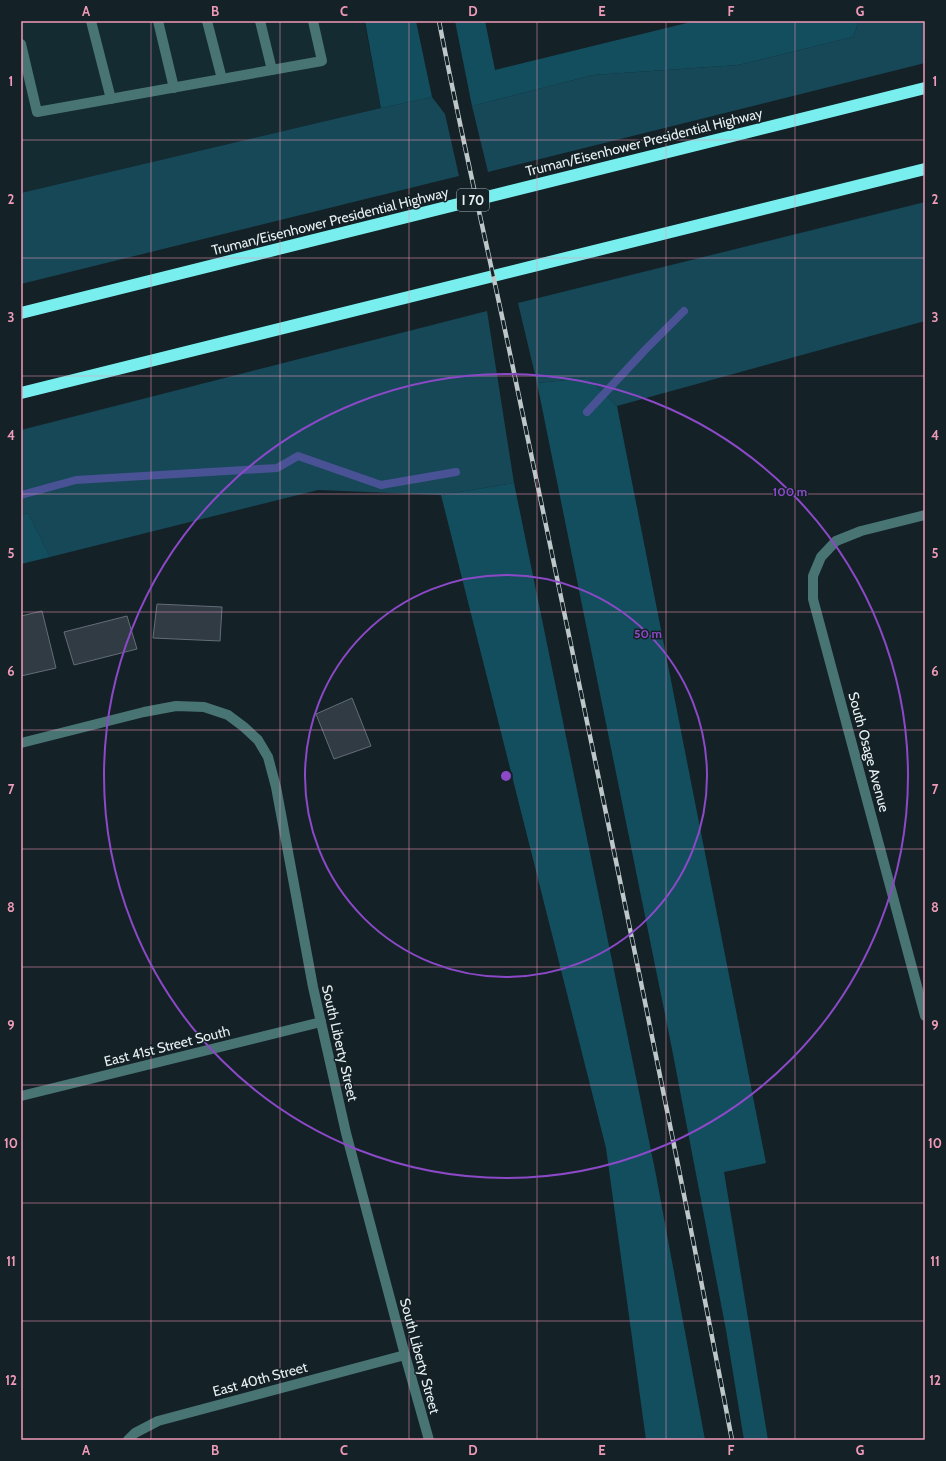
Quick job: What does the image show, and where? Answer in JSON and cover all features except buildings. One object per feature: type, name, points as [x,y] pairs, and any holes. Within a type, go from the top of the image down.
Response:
[{"type":"highway","name":"Truman/Eisenhower Presidential Highway","points":[[21,313],[925,88]]},
{"type":"highway","points":[[21,393],[925,169]]},
{"type":"street","points":[[91,21],[111,99]]},
{"type":"street","points":[[158,21],[174,88]]},
{"type":"street","points":[[207,21],[222,79]]},
{"type":"street","points":[[260,21],[272,70]]},
{"type":"street","points":[[21,44],[37,112],[322,61],[314,21]]},
{"type":"street","name":"South Osage Avenue","points":[[925,515],[861,531],[836,541],[821,557],[813,576],[813,599],[925,1016]]},
{"type":"street","name":"South Liberty Street","points":[[21,743],[144,712],[176,706],[204,708],[228,715],[258,740],[268,757],[276,788],[321,1022],[346,1133],[429,1440]]},
{"type":"street","name":"East 41st Street South","points":[[21,1096],[321,1022]]},
{"type":"street","name":"East 40th Street","points":[[128,1440],[134,1433],[158,1422],[405,1355]]},
{"type":"shaded area","points":[[21,21],[364,21],[381,108],[21,193]]},
{"type":"shaded area","points":[[365,21],[416,21],[432,97],[381,108]]},
{"type":"shaded area","points":[[455,21],[485,21],[495,70],[695,21],[859,21],[853,37],[738,65],[593,75],[472,106]]},
{"type":"shaded area","points":[[859,21],[925,21],[925,63],[488,172],[472,106],[593,75],[738,65],[853,37]]},
{"type":"shaded area","points":[[432,97],[445,114],[459,176],[21,284],[21,193]]},
{"type":"shaded area","points":[[925,202],[925,321],[617,406],[588,378],[537,383],[518,303]]},
{"type":"shaded area","points":[[487,311],[514,483],[441,495],[318,490],[50,557],[28,513],[21,515],[21,430]]},
{"type":"shaded area","points":[[588,378],[617,406],[766,1163],[724,1172],[768,1440],[744,1440],[726,1330],[672,1049],[537,383]]},
{"type":"shaded area","points":[[514,483],[656,1175],[705,1440],[646,1440],[606,1148],[441,495]]},
{"type":"shaded area","points":[[28,513],[50,557],[21,564],[21,515]]},
{"type":"waterway","points":[[587,412],[684,311]]},
{"type":"waterway","points":[[21,495],[76,480],[277,468],[298,456],[381,485],[456,472]]},
{"type":"railway","points":[[439,21],[624,901],[732,1440]]}]
